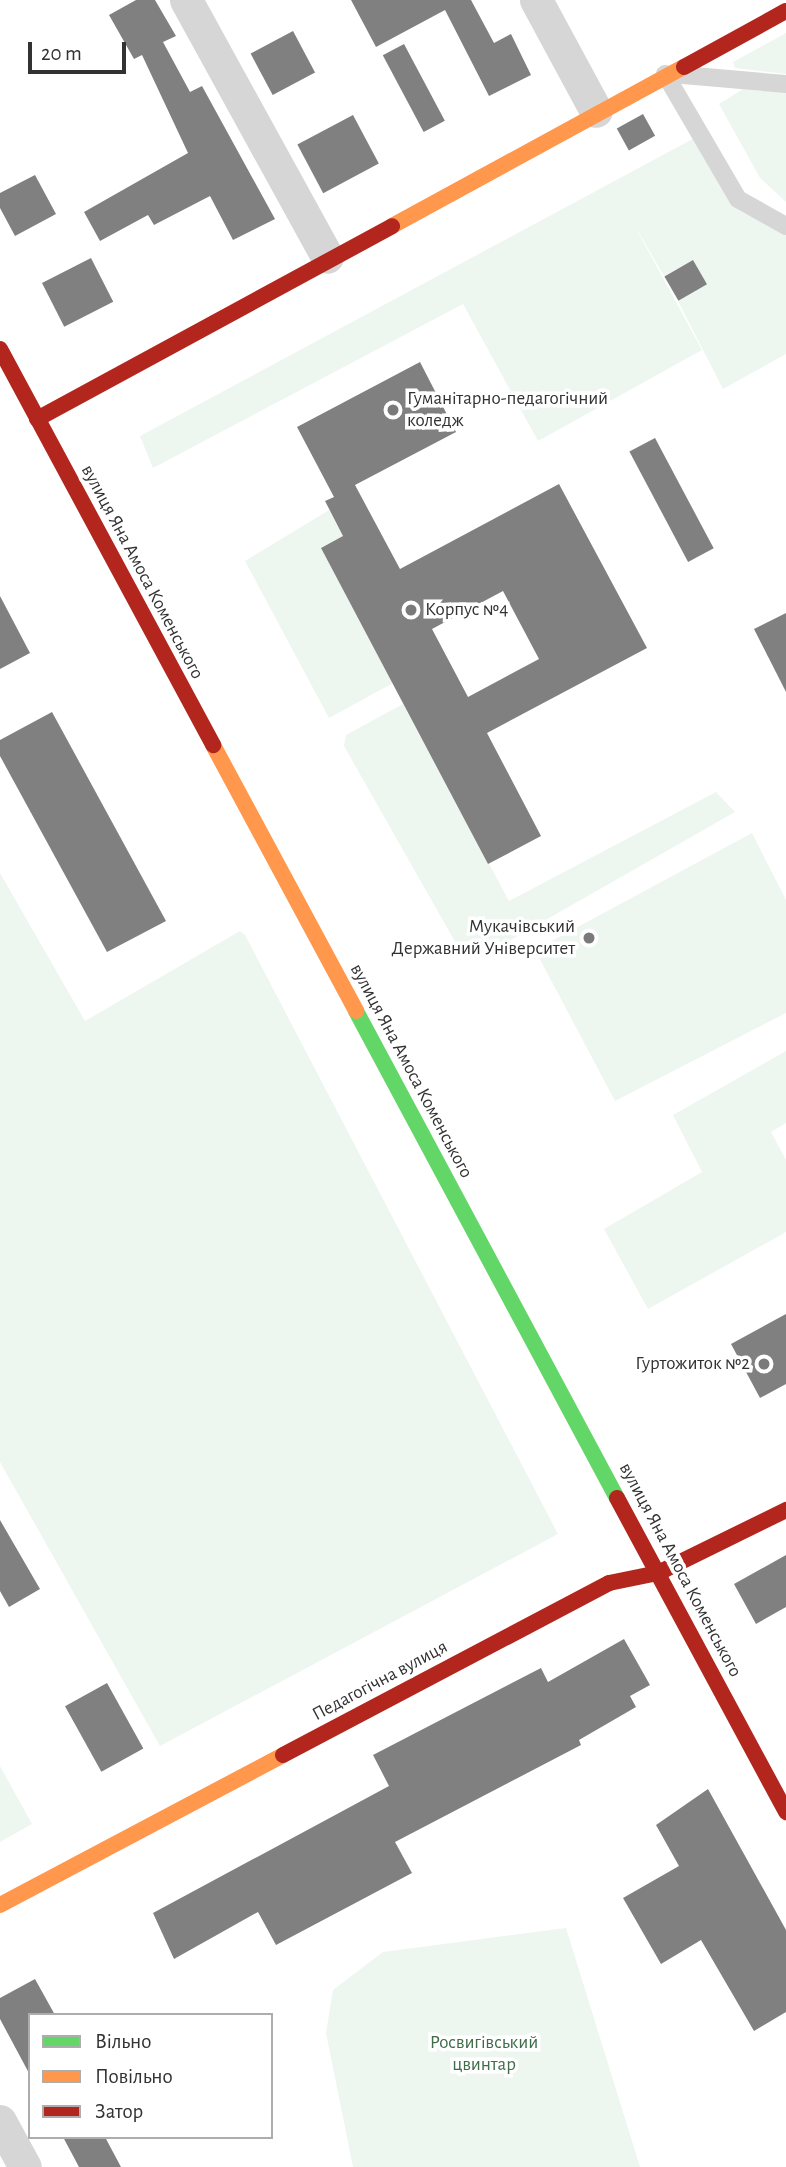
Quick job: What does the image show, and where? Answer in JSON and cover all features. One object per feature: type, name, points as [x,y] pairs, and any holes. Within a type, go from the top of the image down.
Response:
[{"type":"street","points":[[186,0],[327,257]]},
{"type":"street","points":[[536,0],[596,111]]},
{"type":"street","points":[[37,419],[327,257],[786,11]]},
{"type":"street","name":"вулиця Яна Амоса Коменського","points":[[0,349],[786,1812]]},
{"type":"street","name":"Педагогічна вулиця","points":[[0,1905],[609,1583],[658,1573],[786,1510]]},
{"type":"street","points":[[0,2121],[24,2167]]},
{"type":"lane","points":[[665,74],[786,84]]},
{"type":"lane","points":[[665,74],[738,199],[786,226]]},
{"type":"green space","points":[[786,33],[786,74],[735,68],[733,62]]},
{"type":"green space","points":[[743,89],[786,93],[786,202],[760,178],[719,104]]},
{"type":"green space","points":[[700,135],[738,199],[786,226],[786,354],[723,389],[678,301],[707,284],[693,260],[664,276],[632,221],[702,350],[538,441],[463,304],[153,468],[140,436]]},
{"type":"green space","points":[[329,510],[343,536],[321,548],[393,683],[329,718],[245,561]]},
{"type":"green space","points":[[403,704],[509,901],[716,792],[735,812],[507,942],[462,954],[344,746],[346,735]]},
{"type":"green space","points":[[752,833],[786,900],[786,1013],[615,1101],[535,950]]},
{"type":"green space","points":[[0,873],[85,1021],[240,931],[245,935],[558,1534],[160,1746],[0,1462]]},
{"type":"green space","points":[[786,1051],[786,1123],[771,1132],[786,1160],[786,1232],[648,1309],[604,1229],[702,1172],[673,1115]]},
{"type":"green space","points":[[0,1766],[32,1824],[0,1842]]},
{"type":"green space","name":"Росвигівський цвинтар","points":[[566,1928],[640,2167],[353,2167],[326,2033],[333,1990],[383,1952]]},
{"type":"building","points":[[136,0],[155,0],[176,36],[163,42],[190,92],[202,86],[275,219],[233,240],[210,196],[154,225],[148,215],[100,241],[84,212],[188,153],[142,55],[134,59],[109,15]]},
{"type":"building","points":[[351,0],[471,0],[494,43],[511,34],[531,75],[489,96],[445,10],[376,47]]},
{"type":"building","points":[[293,31],[315,72],[273,95],[251,54]]},
{"type":"building","points":[[404,44],[445,121],[424,132],[383,55]]},
{"type":"building","points":[[643,114],[655,136],[629,150],[617,129]]},
{"type":"building","points":[[353,115],[379,164],[323,193],[297,145]]},
{"type":"building","points":[[35,175],[56,214],[15,236],[0,208],[0,193]]},
{"type":"building","points":[[91,258],[113,302],[64,327],[42,283]]},
{"type":"building","points":[[693,260],[707,284],[678,301],[664,276]]},
{"type":"building","name":"Корпус №4","points":[[420,362],[456,432],[355,485],[400,569],[559,484],[647,648],[487,733],[541,836],[488,864],[321,548],[343,536],[325,501],[334,497],[297,427]],"holes":[[[503,591],[539,659],[468,697],[432,629]]]},
{"type":"building","points":[[655,438],[714,548],[688,562],[629,452]]},
{"type":"building","points":[[0,596],[30,653],[0,669]]},
{"type":"building","points":[[786,613],[786,692],[754,629]]},
{"type":"building","points":[[52,712],[166,921],[107,952],[0,756],[0,740]]},
{"type":"building","name":"Гуртожиток №2","points":[[786,1314],[786,1384],[760,1398],[731,1344]]},
{"type":"building","points":[[0,1520],[40,1589],[9,1607],[0,1591]]},
{"type":"building","points":[[786,1555],[786,1607],[756,1624],[734,1584]]},
{"type":"building","points":[[624,1639],[650,1685],[630,1696],[636,1707],[579,1740],[581,1745],[395,1842],[412,1873],[276,1945],[258,1912],[174,1959],[153,1913],[389,1786],[373,1755],[541,1668],[548,1682]]},
{"type":"building","points":[[107,1683],[143,1749],[101,1772],[65,1706]]},
{"type":"building","points":[[708,1789],[786,1930],[786,2012],[754,2031],[701,1940],[661,1964],[623,1898],[679,1866],[656,1825]]},
{"type":"building","points":[[35,1979],[54,2013],[28,2013],[28,2071],[0,2019],[0,1998]]},
{"type":"building","points":[[64,2139],[106,2139],[121,2167],[79,2167]]},
{"type":"traffic: fast","points":[[356,1011],[617,1498]]},
{"type":"traffic: slow","points":[[392,226],[684,67]]},
{"type":"traffic: slow","points":[[213,745],[356,1011]]},
{"type":"traffic: slow","points":[[0,1905],[283,1755]]},
{"type":"traffic: jam","points":[[684,67],[786,11]]},
{"type":"traffic: jam","points":[[37,419],[392,226]]},
{"type":"traffic: jam","points":[[0,349],[213,745]]},
{"type":"traffic: jam","points":[[617,1498],[786,1812]]},
{"type":"traffic: jam","points":[[283,1755],[609,1583],[658,1573],[786,1510]]},
{"type":"place","name":"Гуманітарно-педагогічний коледж","points":[[393,410]]},
{"type":"place","name":"Корпус №4","points":[[411,610]]},
{"type":"place","name":"Мукачівський Державний Університет","points":[[589,938]]},
{"type":"place","name":"Гуртожиток №2","points":[[764,1364]]}]
